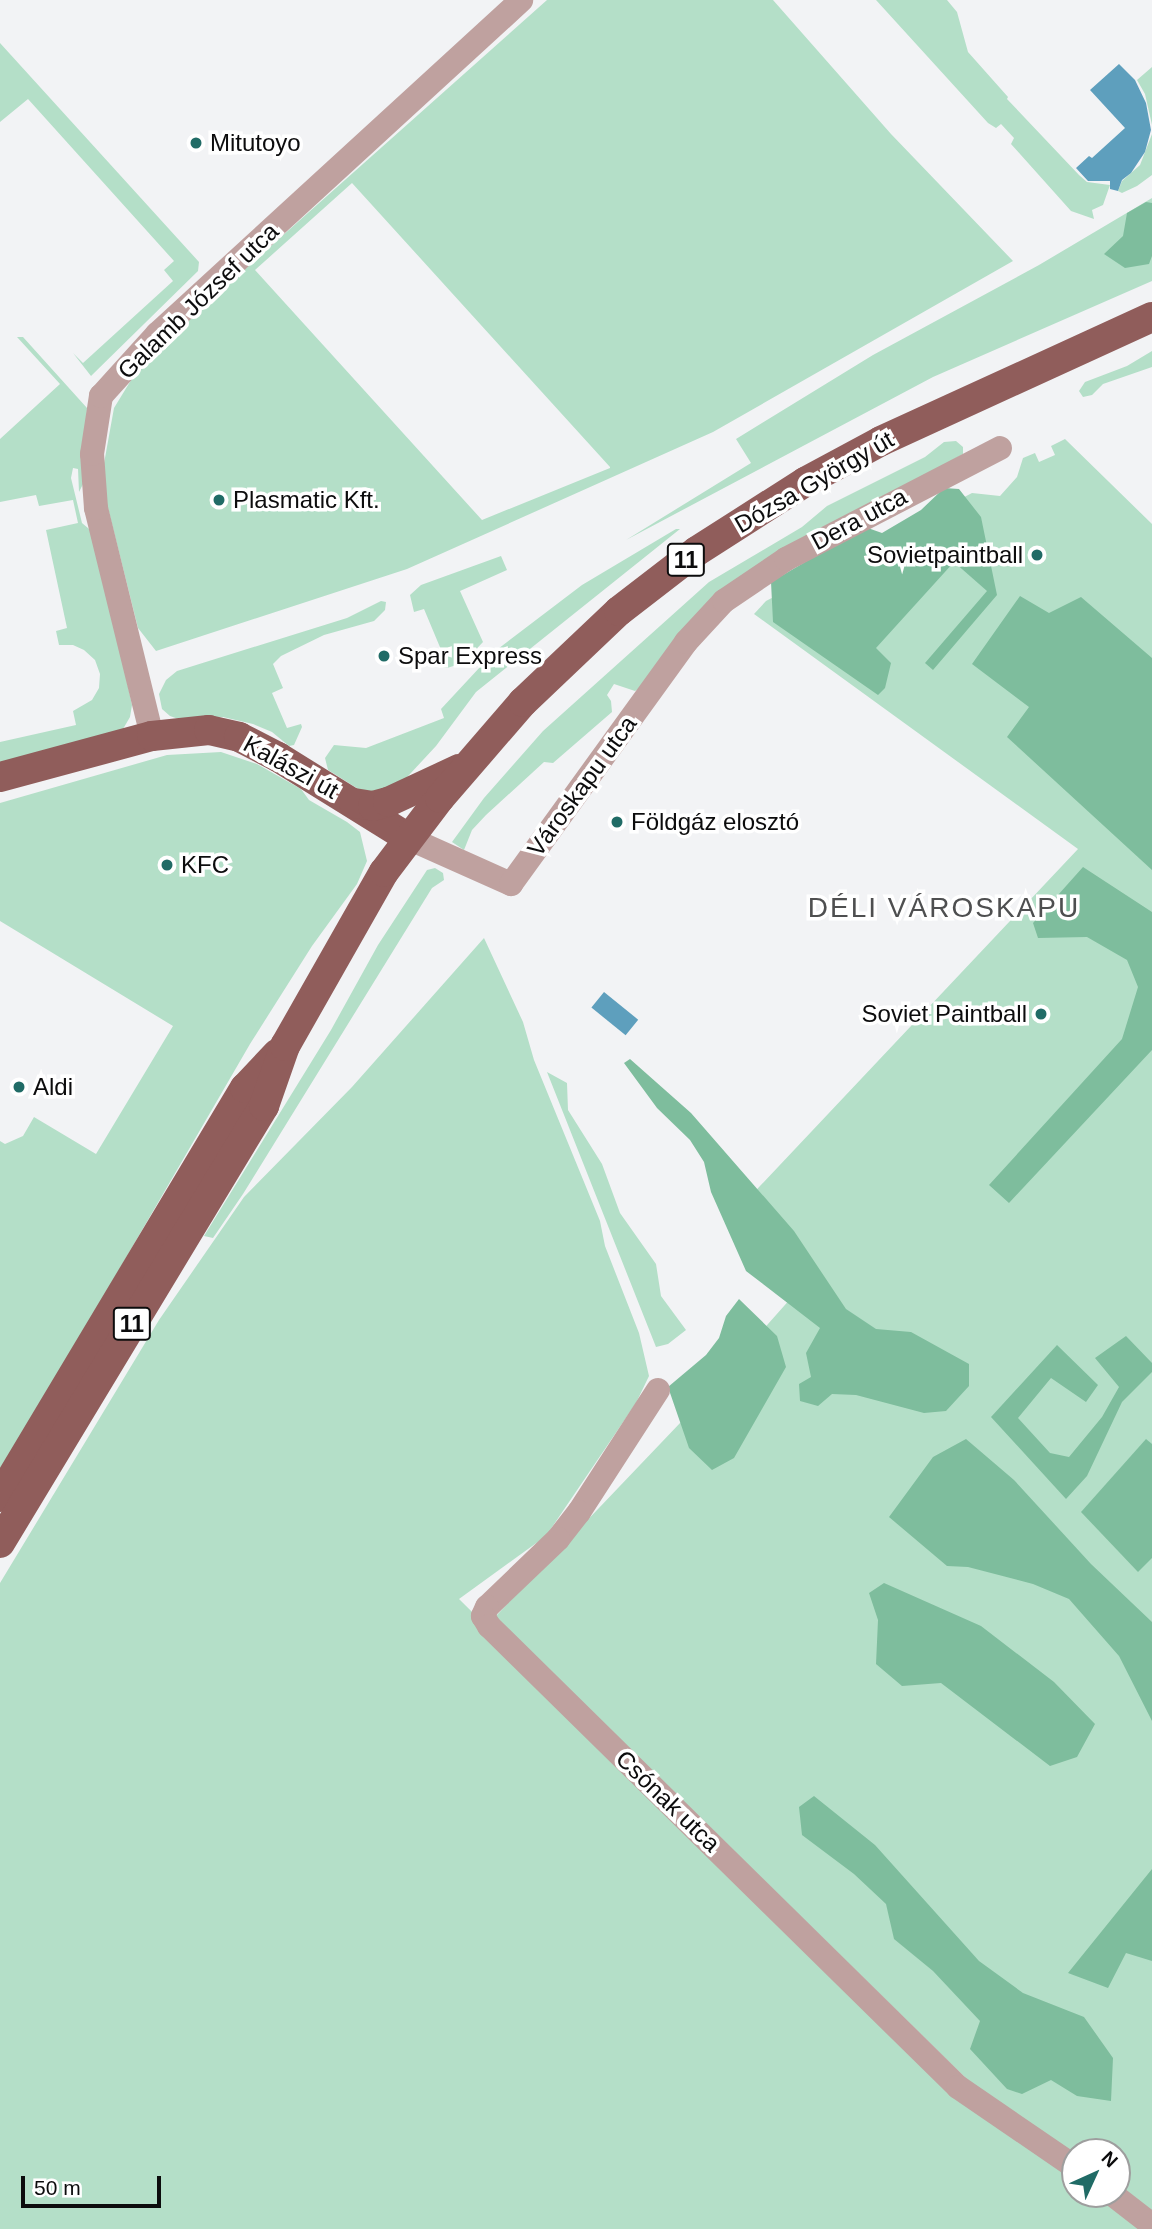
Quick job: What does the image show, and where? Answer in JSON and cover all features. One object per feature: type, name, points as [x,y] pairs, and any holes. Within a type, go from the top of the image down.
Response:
[{"type":"main road","name":"Dózsa György út","points":[[408,838],[523,702],[619,611],[708,544],[805,482],[881,441],[1152,317]]},
{"type":"main road","name":"Kalászi út","points":[[0,777],[152,736],[209,730],[239,737],[354,803],[408,838]]},
{"type":"main road","points":[[354,803],[373,806],[387,802],[469,764]]},
{"type":"main road","name":"11","points":[[0,1543],[264,1105],[285,1046],[348,932],[408,838]]},
{"type":"main road","name":"11","points":[[0,1497],[245,1088],[285,1046]]},
{"type":"street","name":"Galamb József utca","points":[[152,736],[96,508],[92,454],[101,396],[157,334],[521,0]]},
{"type":"street","name":"Dera utca","points":[[724,601],[786,559],[1000,448]]},
{"type":"street","name":"Városkapu utca","points":[[408,838],[511,884],[686,642],[724,601]]},
{"type":"street","name":"Csónak utca","points":[[658,1390],[572,1521],[558,1539],[487,1607],[483,1616],[489,1626],[958,2087],[1061,2157]]},
{"type":"street","points":[[1130,2208],[1152,2225]]},
{"type":"green space","points":[[547,0],[773,0],[891,134],[1013,261],[713,432],[407,569],[156,651],[138,628],[101,480],[114,408],[144,359]],"holes":[[[352,183],[610,467],[482,520],[255,270]]]},
{"type":"green space","points":[[876,0],[947,0],[957,12],[968,52],[1007,99],[1087,182],[1110,185],[1103,205],[1092,210],[1094,219],[1071,211],[1011,144],[1014,138],[1001,124],[996,128],[988,123]]},
{"type":"green space","points":[[0,43],[199,262],[198,271],[91,376],[73,353],[83,363],[173,281],[164,270],[174,261],[28,99],[0,122]]},
{"type":"green space","points":[[1152,67],[1152,125],[1145,94],[1137,80]]},
{"type":"green space","points":[[1152,134],[1152,175],[1137,186],[1122,193],[1118,191],[1122,181],[1140,165]]},
{"type":"green space","points":[[1152,198],[1152,281],[933,377],[626,540],[751,463],[736,439],[873,355],[1039,265]]},
{"type":"green space","points":[[1146,202],[1152,203],[1152,256],[1149,264],[1125,268],[1104,254],[1123,236],[1127,213]]},
{"type":"green space","points":[[17,337],[23,337],[87,408],[84,482],[79,492],[78,469],[73,468],[71,478],[82,523],[95,534],[132,705],[130,717],[123,729],[0,765],[0,742],[76,725],[73,711],[92,700],[99,688],[100,674],[95,660],[84,650],[73,645],[59,645],[56,631],[67,628],[46,530],[78,523],[73,500],[39,506],[36,495],[0,502],[0,439],[60,384]]},
{"type":"green space","points":[[1152,351],[1152,367],[1103,384],[1092,395],[1083,397],[1079,391],[1085,382],[1127,366]]},
{"type":"green space","points":[[1065,439],[1152,524],[1152,2220],[1131,2204],[1131,2138],[1061,2138],[1061,2153],[983,2095],[495,1617],[681,1422],[800,1288],[727,1221],[1078,849],[754,614],[766,601],[972,493],[1000,496],[1017,477],[1023,458],[1035,453],[1039,462],[1055,455],[1051,446]]},
{"type":"green space","points":[[956,441],[963,447],[963,454],[756,572],[643,686],[635,691],[614,684],[607,695],[611,701],[612,712],[553,763],[544,762],[486,815],[472,830],[464,850],[452,842],[484,798],[543,731],[709,582],[802,527],[827,506],[925,457],[944,442]]},
{"type":"green space","points":[[944,488],[959,489],[981,517],[997,595],[933,670],[925,663],[987,591],[954,562],[876,648],[891,663],[885,688],[878,695],[773,622],[771,582],[865,527],[882,533],[921,510]]},
{"type":"green space","points":[[680,529],[476,692],[436,746],[397,788],[383,795],[363,792],[328,770],[325,758],[334,745],[366,748],[444,718],[441,709],[494,652],[582,585]]},
{"type":"green space","points":[[501,556],[507,570],[460,591],[483,642],[463,663],[447,668],[438,666],[431,658],[442,652],[424,609],[414,612],[410,595],[421,585]]},
{"type":"green space","points":[[1020,596],[1049,613],[1081,597],[1152,658],[1152,870],[1007,737],[1029,707],[972,664]]},
{"type":"green space","points":[[381,601],[386,602],[385,610],[374,621],[324,635],[281,656],[273,664],[283,688],[272,693],[287,728],[301,724],[302,727],[294,745],[289,746],[272,732],[253,724],[223,717],[184,721],[170,716],[162,709],[159,694],[166,680],[177,671],[347,618]]},
{"type":"green space","points":[[221,752],[257,764],[301,789],[309,800],[347,822],[360,832],[367,861],[357,884],[312,946],[250,1044],[0,1475],[0,1141],[5,1144],[23,1136],[34,1117],[96,1154],[173,1026],[0,921],[0,803],[167,755]]},
{"type":"green space","points":[[1083,867],[1152,912],[1152,1050],[1009,1203],[989,1185],[1122,1039],[1138,987],[1127,960],[1087,937],[1038,938],[1033,923]]},
{"type":"green space","points":[[435,868],[443,873],[444,880],[432,888],[243,1194],[213,1238],[204,1236],[331,1030],[378,945],[427,870]]},
{"type":"green space","points":[[484,938],[523,1022],[534,1060],[600,1221],[605,1246],[639,1333],[649,1376],[636,1403],[546,1536],[459,1599],[961,2096],[1061,2164],[1061,2208],[1120,2208],[1148,2229],[0,2229],[0,1583],[159,1320],[244,1197],[352,1087]]},
{"type":"green space","points":[[630,1059],[691,1113],[794,1231],[846,1309],[876,1329],[911,1332],[969,1364],[969,1386],[946,1411],[924,1413],[856,1395],[832,1394],[818,1406],[800,1401],[799,1384],[811,1377],[806,1353],[820,1328],[746,1271],[711,1192],[704,1162],[690,1140],[657,1108],[624,1063]]},
{"type":"green space","points":[[547,1072],[567,1083],[568,1110],[602,1164],[620,1213],[656,1264],[661,1296],[686,1330],[668,1344],[656,1347]]},
{"type":"green space","points":[[739,1299],[777,1336],[786,1367],[734,1458],[712,1470],[689,1448],[668,1387],[706,1355],[719,1338],[726,1316]]},
{"type":"green space","points":[[1126,1336],[1152,1363],[1152,1372],[1122,1402],[1087,1476],[1066,1499],[991,1417],[1057,1345],[1098,1385],[1086,1402],[1051,1378],[1018,1418],[1050,1453],[1069,1457],[1102,1417],[1119,1387],[1095,1358]]},
{"type":"green space","points":[[966,1439],[1014,1480],[1091,1564],[1152,1622],[1152,1721],[1119,1656],[1069,1599],[1033,1584],[968,1567],[947,1566],[889,1517],[933,1457]]},
{"type":"green space","points":[[1146,1439],[1152,1444],[1152,1558],[1138,1572],[1081,1512]]},
{"type":"green space","points":[[884,1583],[981,1626],[1054,1682],[1095,1724],[1077,1757],[1050,1766],[941,1683],[902,1686],[876,1664],[878,1620],[869,1593]]},
{"type":"green space","points":[[814,1796],[875,1845],[979,1961],[1023,1993],[1084,2017],[1113,2058],[1111,2101],[1077,2096],[1051,2080],[1022,2094],[1007,2089],[970,2049],[980,2021],[933,1971],[894,1939],[886,1904],[854,1874],[802,1835],[799,1807]]},
{"type":"green space","points":[[1152,1869],[1152,1961],[1126,1953],[1108,1988],[1068,1973]]},
{"type":"water","points":[[1119,64],[1135,80],[1146,103],[1151,130],[1145,152],[1131,173],[1122,180],[1118,191],[1110,189],[1110,181],[1088,181],[1076,168],[1089,156],[1092,158],[1125,128],[1090,90]]},
{"type":"water","points":[[604,992],[638,1020],[626,1035],[591,1008]]},
{"type":"place","name":"Mitutoyo","points":[[196,143]]},
{"type":"place","name":"Plasmatic Kft.","points":[[219,500]]},
{"type":"place","name":"Sovietpaintball","points":[[1037,555]]},
{"type":"place","name":"Spar Express","points":[[384,656]]},
{"type":"place","name":"Földgáz elosztó","points":[[617,822]]},
{"type":"place","name":"KFC","points":[[167,865]]},
{"type":"place","name":"Soviet Paintball","points":[[1041,1014]]},
{"type":"place","name":"Aldi","points":[[19,1087]]},
{"type":"district","name":"DÉLI VÁROSKAPU","points":[[944,908]]}]
